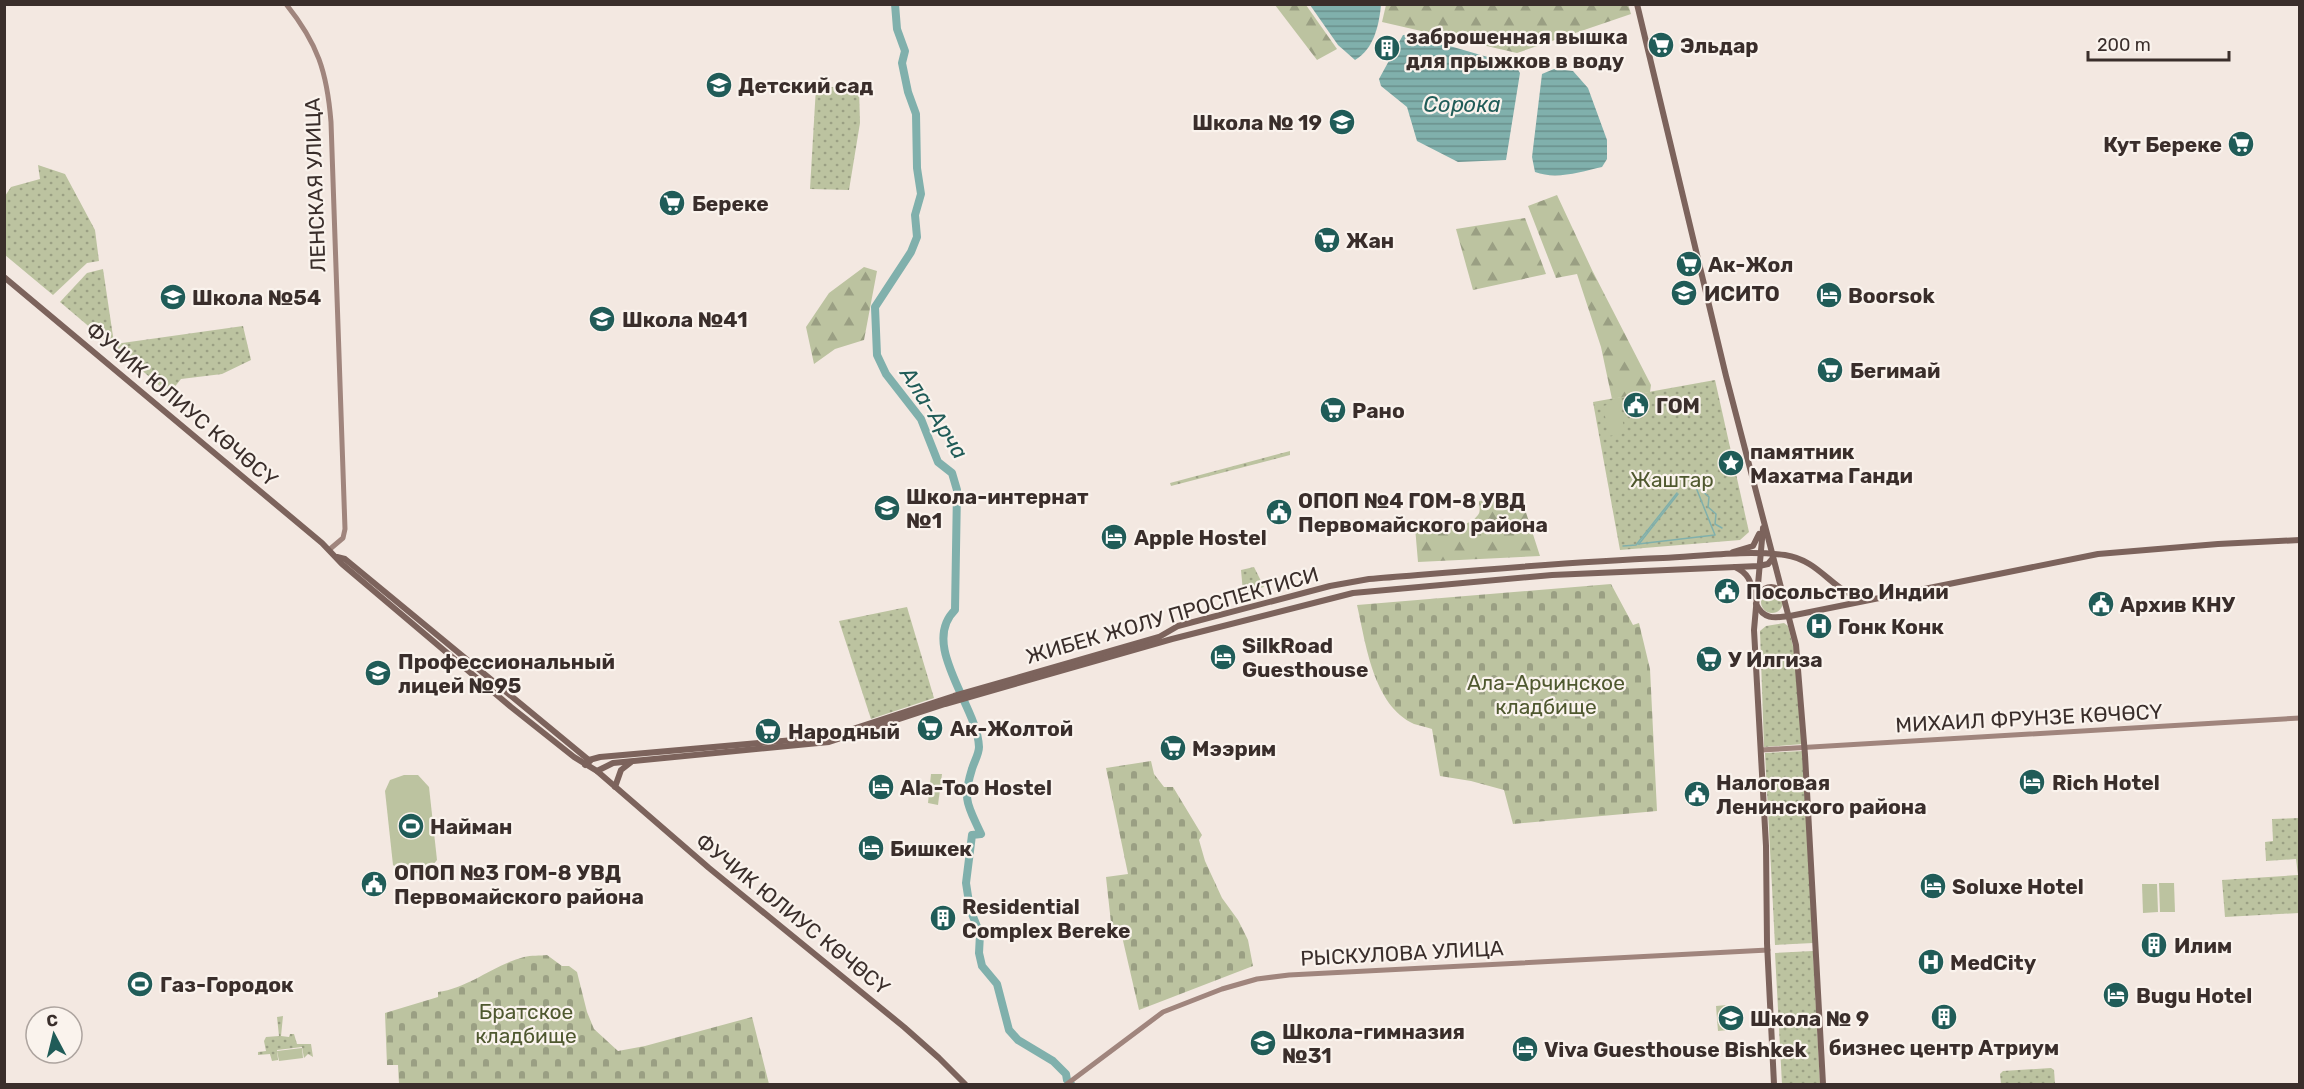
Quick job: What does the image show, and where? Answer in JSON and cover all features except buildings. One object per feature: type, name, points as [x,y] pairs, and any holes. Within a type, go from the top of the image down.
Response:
[{"type":"main road","name":"ЛЕНСКАЯ УЛИЦА","points":[[286,4],[305,30],[322,63],[330,111],[345,529],[343,538],[330,549]]},
{"type":"main road","points":[[1637,4],[1763,525],[1790,616],[1799,667],[1823,1084]]},
{"type":"main road","name":"ФУЧИК ЮЛИУС КӨЧӨСҮ","points":[[4,277],[337,556],[345,559],[516,702],[710,868],[904,1028],[965,1084]]},
{"type":"main road","points":[[1716,556],[1753,546],[1758,538],[1760,512]]},
{"type":"main road","points":[[1763,525],[1756,601],[1755,650],[1766,846],[1774,1084]]},
{"type":"main road","points":[[1732,566],[1746,574],[1763,615],[1768,618],[1790,616],[2103,554],[2218,544],[2300,540]]},
{"type":"main road","name":"ЖИБЕК ЖОЛУ ПРОСПЕКТИСИ","points":[[587,762],[829,742],[970,694],[1159,637],[1178,626],[1352,581],[1549,564],[1760,554],[1806,561],[1814,565],[1845,592],[1868,599]]},
{"type":"main road","name":"ЖИБЕК ЖОЛУ ПРОСПЕКТИСИ","points":[[970,694],[1353,593],[1552,574],[1759,566],[1768,564],[1773,556]]},
{"type":"main road","points":[[1352,581],[1353,593]]},
{"type":"main road","points":[[1343,583],[1343,595]]},
{"type":"main road","points":[[1756,601],[1767,587],[1775,587],[1783,592]]},
{"type":"main road","points":[[1170,630],[1172,639]]},
{"type":"main road","name":"МИХАИЛ ФРУНЗЕ КӨЧӨСҮ","points":[[1761,750],[2300,718]]},
{"type":"main road","name":"ЖИБЕК ЖОЛУ ПРОСПЕКТИСИ","points":[[597,771],[607,765],[713,750]]},
{"type":"main road","points":[[615,787],[621,770],[634,761]]},
{"type":"main road","name":"РЫСКУЛОВА УЛИЦА","points":[[1067,1084],[1163,1012],[1204,995],[1257,980],[1289,975],[1768,950]]},
{"type":"green space","points":[[1628,4],[1631,14],[1517,53],[1382,22],[1386,5]]},
{"type":"green space","points":[[1275,5],[1306,5],[1337,49],[1317,60]]},
{"type":"green space","points":[[816,87],[859,87],[860,123],[849,190],[810,189]]},
{"type":"green space","points":[[38,165],[65,174],[95,230],[99,261],[87,263],[53,295],[5,255],[5,196],[11,187],[40,179]]},
{"type":"green space","points":[[1557,195],[1592,270],[1651,385],[1650,392],[1612,399],[1601,347],[1577,274],[1556,278],[1528,206]]},
{"type":"green space","points":[[1525,218],[1546,274],[1473,290],[1456,229]]},
{"type":"green space","points":[[864,267],[877,271],[864,340],[835,349],[814,364],[806,327],[829,293]]},
{"type":"green space","points":[[103,269],[114,343],[112,346],[60,302],[87,273]]},
{"type":"green space","points":[[243,326],[251,360],[222,374],[181,379],[169,394],[114,346],[115,344]]},
{"type":"green space","name":"Жаштар","points":[[1715,380],[1749,532],[1740,540],[1620,550],[1593,402]]},
{"type":"green space","points":[[1619,402],[1625,433],[1609,436],[1603,406]]},
{"type":"green space","points":[[1290,451],[1290,455],[1171,486],[1170,483]]},
{"type":"green space","points":[[1521,497],[1540,556],[1418,562],[1415,527],[1449,527],[1466,524],[1479,513],[1479,501]]},
{"type":"green space","points":[[1254,567],[1264,587],[1243,592],[1241,570]]},
{"type":"green space","name":"Ала-Арчинское кладбище","points":[[1611,584],[1633,625],[1639,623],[1650,669],[1657,811],[1513,824],[1504,790],[1440,776],[1432,729],[1414,724],[1400,715],[1380,688],[1368,655],[1357,605]]},
{"type":"green space","points":[[1772,591],[1780,594],[1783,602],[1780,610],[1772,613],[1764,610],[1761,602],[1764,594]]},
{"type":"green space","points":[[907,607],[934,698],[871,719],[839,621]]},
{"type":"green space","points":[[1784,623],[1788,626],[1799,670],[1803,744],[1764,747],[1760,631],[1766,626]]},
{"type":"green space","points":[[1803,751],[1813,943],[1775,945],[1765,753]]},
{"type":"green space","points":[[1151,761],[1154,774],[1164,787],[1173,787],[1202,835],[1199,840],[1205,861],[1222,898],[1238,920],[1248,940],[1253,966],[1139,1010],[1121,932],[1112,932],[1106,877],[1128,874],[1106,768]]},
{"type":"green space","points":[[931,774],[942,774],[938,805],[928,803]]},
{"type":"green space","name":"Найман","points":[[404,775],[418,775],[429,787],[437,860],[427,869],[416,873],[405,872],[393,865],[385,791],[390,780]]},
{"type":"green space","points":[[2299,818],[2299,913],[2225,917],[2222,880],[2298,875],[2296,859],[2266,861],[2265,842],[2273,841],[2272,819]]},
{"type":"green space","points":[[2159,883],[2174,883],[2175,912],[2160,912]]},
{"type":"green space","points":[[2142,884],[2157,884],[2158,912],[2143,913]]},
{"type":"green space","points":[[1813,951],[1820,1084],[1782,1084],[1775,953]]},
{"type":"green space","name":"Братское кладбище","points":[[547,955],[562,966],[569,966],[577,972],[587,1012],[594,1029],[618,1051],[752,1017],[769,1084],[399,1084],[398,1065],[387,1065],[385,1013],[438,997],[438,992],[460,986],[513,961],[527,956]]},
{"type":"green space","points":[[1727,1005],[1728,1030],[1718,1031],[1716,1006]]},
{"type":"green space","points":[[283,1016],[281,1036],[289,1037],[290,1034],[294,1034],[297,1044],[311,1044],[313,1057],[308,1054],[304,1058],[302,1047],[277,1050],[278,1060],[272,1061],[270,1054],[258,1055],[258,1052],[266,1051],[264,1041],[266,1037],[279,1036],[277,1017]]},
{"type":"green space","points":[[302,1048],[303,1058],[279,1061],[277,1051]]},
{"type":"green space","points":[[2051,1068],[2054,1070],[2055,1084],[2001,1084],[2000,1074],[2003,1071]]},
{"type":"water","points":[[1310,5],[1381,5],[1377,28],[1367,50],[1355,60],[1338,45]]},
{"type":"water","name":"Сорока","points":[[1403,35],[1412,35],[1515,65],[1520,73],[1506,160],[1458,162],[1417,141],[1407,107],[1381,86],[1379,79]]},
{"type":"water","name":"Сорока","points":[[1554,69],[1573,71],[1588,88],[1607,140],[1607,159],[1602,167],[1560,175],[1535,172],[1532,157],[1542,74]]},
{"type":"waterway","name":"Ала-Арча","points":[[895,4],[897,29],[905,51],[902,63],[908,92],[916,114],[917,168],[921,194],[915,215],[917,237],[911,252],[875,307],[877,355],[886,374],[921,419],[938,462],[952,473],[957,490],[955,610],[946,624],[943,641],[953,677],[976,731],[979,747],[969,780],[967,796],[981,834],[972,835],[966,883],[970,909],[980,934],[979,953],[982,966],[997,984],[1009,1030],[1018,1040],[1053,1061],[1066,1074],[1071,1084]]},
{"type":"waterway","points":[[1702,479],[1701,490],[1709,497],[1708,507],[1716,514],[1715,524],[1722,528]]},
{"type":"waterway","points":[[1638,544],[1715,535],[1695,485]]},
{"type":"waterway","points":[[1623,546],[1636,545],[1677,493]]},
{"type":"waterway","points":[[1639,544],[1678,494]]},
{"type":"place","name":"Эльдар","points":[[1661,45]]},
{"type":"place","name":"заброшенная вышка для прыжков в воду","points":[[1387,48]]},
{"type":"place","name":"Детский сад","points":[[719,85]]},
{"type":"place","name":"Школа № 19","points":[[1342,122]]},
{"type":"place","name":"Кут Береке","points":[[2241,144]]},
{"type":"place","name":"Береке","points":[[672,203]]},
{"type":"place","name":"Жан","points":[[1327,240]]},
{"type":"place","name":"Ак-Жол","points":[[1689,264]]},
{"type":"place","name":"ИСИТО","points":[[1684,293]]},
{"type":"place","name":"Boorsok","points":[[1829,295]]},
{"type":"place","name":"Школа №54","points":[[173,297]]},
{"type":"place","name":"Школа №41","points":[[602,319]]},
{"type":"place","name":"Бегимай","points":[[1830,370]]},
{"type":"place","name":"ГОМ","points":[[1636,405]]},
{"type":"place","name":"Рано","points":[[1333,410]]},
{"type":"place","name":"памятник Махатма Ганди","points":[[1731,463]]},
{"type":"place","name":"Школа-интернат №1","points":[[887,508]]},
{"type":"place","name":"ОПОП №4 ГОМ-8 УВД Первомайского района","points":[[1279,512]]},
{"type":"place","name":"Apple Hostel","points":[[1114,537]]},
{"type":"place","name":"Посольство Индии","points":[[1727,591]]},
{"type":"place","name":"Архив КНУ","points":[[2101,604]]},
{"type":"place","name":"Гонк Конк","points":[[1819,626]]},
{"type":"place","name":"SilkRoad Guesthouse","points":[[1223,657]]},
{"type":"place","name":"У Илгиза","points":[[1709,659]]},
{"type":"place","name":"Профессиональный лицей №95","points":[[378,673]]},
{"type":"place","name":"Ак-Жолтой","points":[[930,728]]},
{"type":"place","name":"Народный","points":[[768,731]]},
{"type":"place","name":"Мээрим","points":[[1173,748]]},
{"type":"place","name":"Rich Hotel","points":[[2032,782]]},
{"type":"place","name":"Ala-Too Hostel","points":[[881,787]]},
{"type":"place","name":"Налоговая Ленинского района","points":[[1697,794]]},
{"type":"place","name":"Найман","points":[[411,826]]},
{"type":"place","name":"Бишкек","points":[[871,848]]},
{"type":"place","name":"ОПОП №3 ГОМ-8 УВД Первомайского района","points":[[374,884]]},
{"type":"place","name":"Soluxe Hotel","points":[[1933,886]]},
{"type":"place","name":"Residential Complex Bereke","points":[[943,918]]},
{"type":"place","name":"Илим","points":[[2154,945]]},
{"type":"place","name":"MedCity","points":[[1931,962]]},
{"type":"place","name":"Газ-Городок","points":[[140,984]]},
{"type":"place","name":"Bugu Hotel","points":[[2116,995]]},
{"type":"place","name":"бизнес центр Атриум","points":[[1944,1017]]},
{"type":"place","name":"Школа № 9","points":[[1731,1018]]},
{"type":"place","name":"Школа-гимназия №31","points":[[1263,1043]]},
{"type":"place","name":"Viva Guesthouse Bishkek","points":[[1525,1049]]}]
